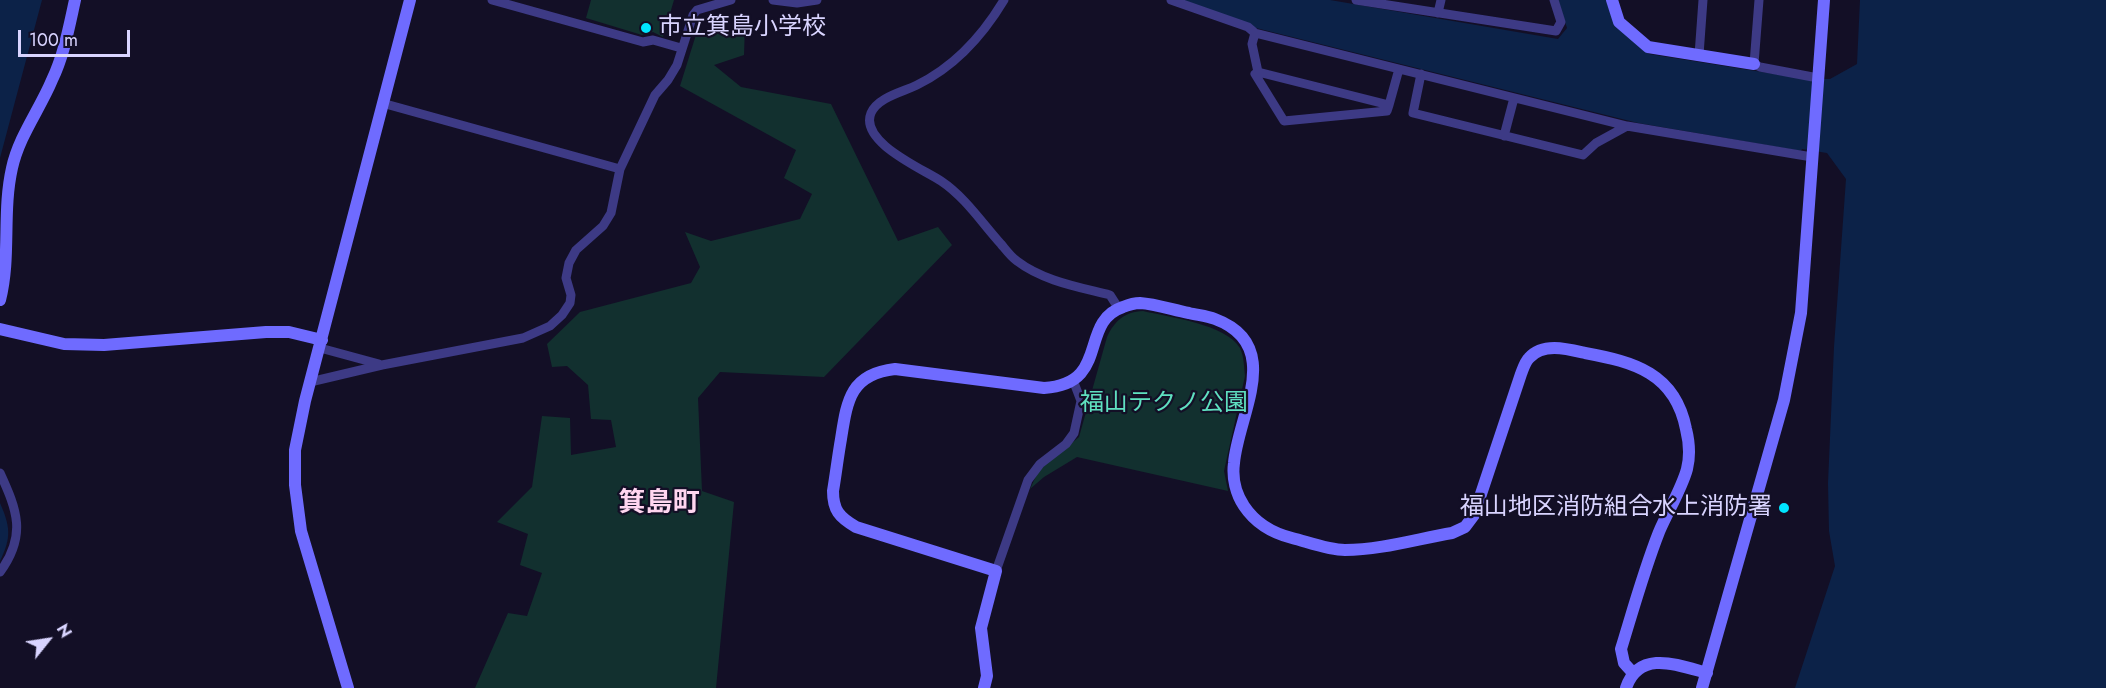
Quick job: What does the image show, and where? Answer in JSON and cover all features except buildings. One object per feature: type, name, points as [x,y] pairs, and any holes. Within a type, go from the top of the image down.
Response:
[{"type":"street","points":[[0,300],[6,279],[7,198],[13,165],[24,137],[53,79],[75,0]]},
{"type":"street","points":[[348,688],[301,531],[295,485],[295,450],[310,382],[410,0]]},
{"type":"street","points":[[492,0],[643,42],[653,40],[681,48]]},
{"type":"street","points":[[310,382],[382,365],[523,338],[549,326],[562,315],[570,303],[571,295],[566,278],[569,263],[576,250],[603,226],[611,213],[620,169],[655,95],[677,65],[693,15],[697,10],[729,0]]},
{"type":"street","points":[[773,0],[797,3],[818,0]]},
{"type":"street","points":[[1004,0],[993,18],[955,60],[939,73],[880,103],[872,111],[869,121],[871,129],[878,139],[906,162],[942,182],[959,197],[1016,261],[1040,275],[1110,295],[1119,309]]},
{"type":"street","points":[[1171,0],[1248,27],[1255,33],[1627,126],[1812,154]]},
{"type":"street","points":[[1356,0],[1556,31],[1561,22],[1554,0]]},
{"type":"street","points":[[1438,13],[1441,0]]},
{"type":"street","points":[[1612,0],[1619,22],[1648,47],[1754,64],[1760,68],[1818,78]]},
{"type":"street","points":[[1699,55],[1703,0]]},
{"type":"street","points":[[1754,64],[1759,0]]},
{"type":"street","points":[[1702,688],[1784,400],[1802,313],[1824,0]]},
{"type":"street","points":[[1255,33],[1252,44],[1258,72],[1255,74],[1284,121],[1387,111],[1398,69]]},
{"type":"street","points":[[1258,72],[1389,105]]},
{"type":"street","points":[[1421,74],[1413,113],[1504,136],[1583,155],[1596,143],[1627,126]]},
{"type":"street","points":[[1504,136],[1514,98]]},
{"type":"street","points":[[382,104],[620,169]]},
{"type":"street","points":[[996,571],[856,527],[842,519],[833,504],[833,490],[846,404],[859,384],[870,375],[883,370],[895,369],[1044,388],[1059,387],[1073,380],[1084,370],[1092,356],[1097,335],[1104,321],[1119,309],[1137,303],[1151,304],[1215,319],[1232,328],[1244,341],[1251,355],[1254,374],[1234,463],[1234,481],[1239,498],[1260,525],[1282,535],[1342,550],[1452,533],[1465,527],[1474,515],[1521,374],[1529,358],[1539,351],[1560,348],[1623,360],[1641,367],[1659,379],[1683,412],[1689,442],[1687,470],[1659,534],[1621,649],[1624,663],[1633,673]]},
{"type":"street","points":[[0,329],[64,344],[104,345],[289,332],[382,365]]},
{"type":"street","points":[[984,688],[987,676],[981,627],[996,571],[1028,480],[1040,464],[1066,444],[1074,434],[1082,401],[1073,380]]},
{"type":"street","points":[[0,473],[15,506],[16,519],[15,542],[11,556],[0,572]]},
{"type":"street","points":[[1626,688],[1633,673],[1646,664],[1668,663],[1707,673]]},
{"type":"green space","name":"市立箕島小学校","points":[[591,0],[674,0],[663,37],[653,32],[642,35],[586,18]]},
{"type":"green space","points":[[699,25],[704,37],[745,25],[744,55],[714,65],[741,87],[831,104],[898,241],[938,227],[952,245],[824,377],[720,372],[698,398],[702,491],[734,502],[716,688],[475,688],[508,613],[527,616],[542,573],[520,565],[528,534],[497,522],[532,487],[542,416],[570,418],[571,455],[616,447],[611,420],[591,419],[588,385],[567,366],[552,367],[547,344],[580,312],[691,283],[700,267],[685,232],[711,241],[800,219],[812,194],[784,178],[796,150],[680,86]]},
{"type":"green space","name":"福山テクノ公園","points":[[1143,311],[1210,327],[1233,340],[1240,348],[1245,376],[1224,471],[1228,491],[1077,457],[1044,477],[1030,489],[1039,470],[1079,437],[1110,331],[1126,315]]},
{"type":"water","points":[[0,0],[42,0],[0,158]]},
{"type":"water","points":[[1177,0],[1330,0],[1558,39],[1567,28],[1558,0],[1606,0],[1615,26],[1649,54],[1806,79],[1830,79],[1857,64],[1860,0],[2106,0],[2106,688],[1795,688],[1835,566],[1829,531],[1828,483],[1834,347],[1846,179],[1827,153],[1802,149],[1801,151],[1638,123],[1252,27]]},
{"type":"water","points":[[0,503],[8,525],[8,538],[0,561]]},
{"type":"place","name":"市立箕島小学校","points":[[646,28]]},
{"type":"place","name":"福山地区消防組合水上消防署","points":[[1784,508]]},
{"type":"district","name":"箕島町","points":[[659,504]]}]
